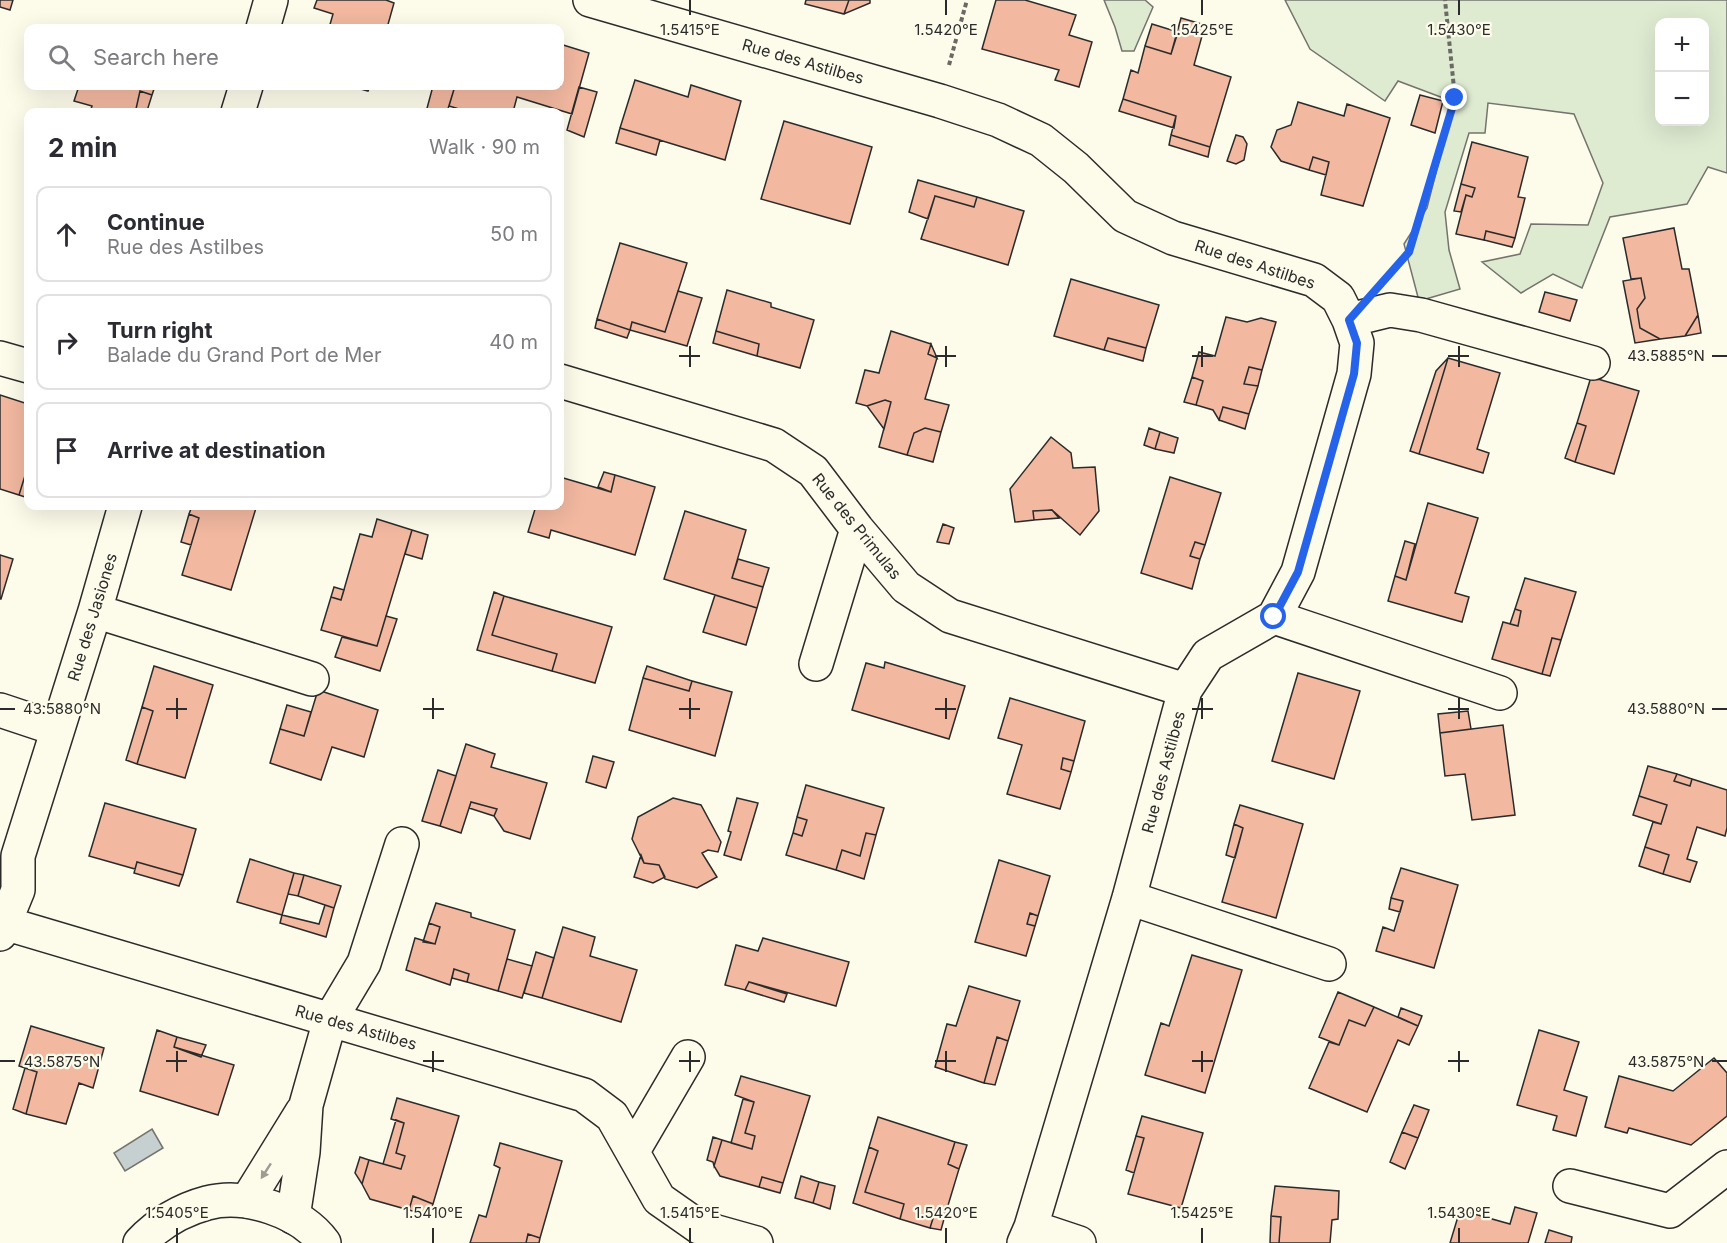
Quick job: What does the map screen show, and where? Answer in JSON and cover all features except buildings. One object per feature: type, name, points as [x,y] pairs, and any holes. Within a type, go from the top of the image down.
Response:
[{"type":"street","points":[[263,24],[271,0]]},
{"type":"street","name":"Rue des Astilbes","points":[[590,0],[940,101],[998,120],[1041,140],[1076,168],[1125,216],[1173,238],[1314,280],[1338,298],[1349,320],[1357,343],[1354,374],[1298,572],[1274,617],[1208,655],[1185,690],[1129,898],[1028,1235]]},
{"type":"street","points":[[239,108],[245,90]]},
{"type":"street","points":[[1349,320],[1390,310],[1421,315],[1593,363]]},
{"type":"street","points":[[0,358],[24,365]]},
{"type":"street","name":"Rue des Primulas","points":[[564,382],[774,445],[813,471],[906,588],[950,616],[1185,690]]},
{"type":"street","name":"Rue des Jasiones","points":[[2,929],[18,890],[18,856],[95,611],[124,510]]},
{"type":"street","points":[[816,664],[857,529]]},
{"type":"street","points":[[95,611],[312,679]]},
{"type":"street","points":[[1274,617],[1500,693]]},
{"type":"street","points":[[0,710],[57,729]]},
{"type":"street","points":[[293,1217],[303,1152],[306,1105],[330,1020],[364,963],[402,843]]},
{"type":"street","points":[[1129,898],[1329,964]]},
{"type":"street","name":"Rue des Astilbes","points":[[2,929],[330,1020],[584,1095],[612,1116],[659,1199],[699,1227],[756,1243]]},
{"type":"street","points":[[633,1151],[688,1057]]},
{"type":"street","points":[[247,1201],[306,1105]]},
{"type":"street","points":[[1570,1186],[1670,1211],[1727,1167]]},
{"type":"street","points":[[137,1242],[171,1217],[199,1206],[208,1203],[247,1201],[271,1207],[293,1217],[319,1236],[324,1243]]},
{"type":"street","points":[[1028,1235],[1079,1243]]},
{"type":"path","points":[[940,101],[967,0]]},
{"type":"path","points":[[1349,320],[1409,252],[1455,98],[1444,0]]},
{"type":"green space","points":[[1104,0],[1145,0],[1153,7],[1134,51],[1122,51]]},
{"type":"green space","points":[[1285,0],[1727,0],[1727,173],[1708,167],[1687,204],[1610,217],[1582,288],[1553,274],[1521,293],[1482,262],[1520,254],[1531,224],[1588,225],[1603,183],[1574,114],[1488,103],[1485,133],[1469,133],[1445,212],[1449,250],[1460,289],[1419,301],[1404,244],[1427,208],[1454,102],[1398,81],[1385,101],[1310,49]]},
{"type":"shaded area","points":[[152,1129],[163,1148],[125,1171],[114,1153]]},
{"type":"route","points":[[1274,617],[1298,572],[1354,374],[1357,343],[1349,320],[1409,252],[1455,98]]}]
